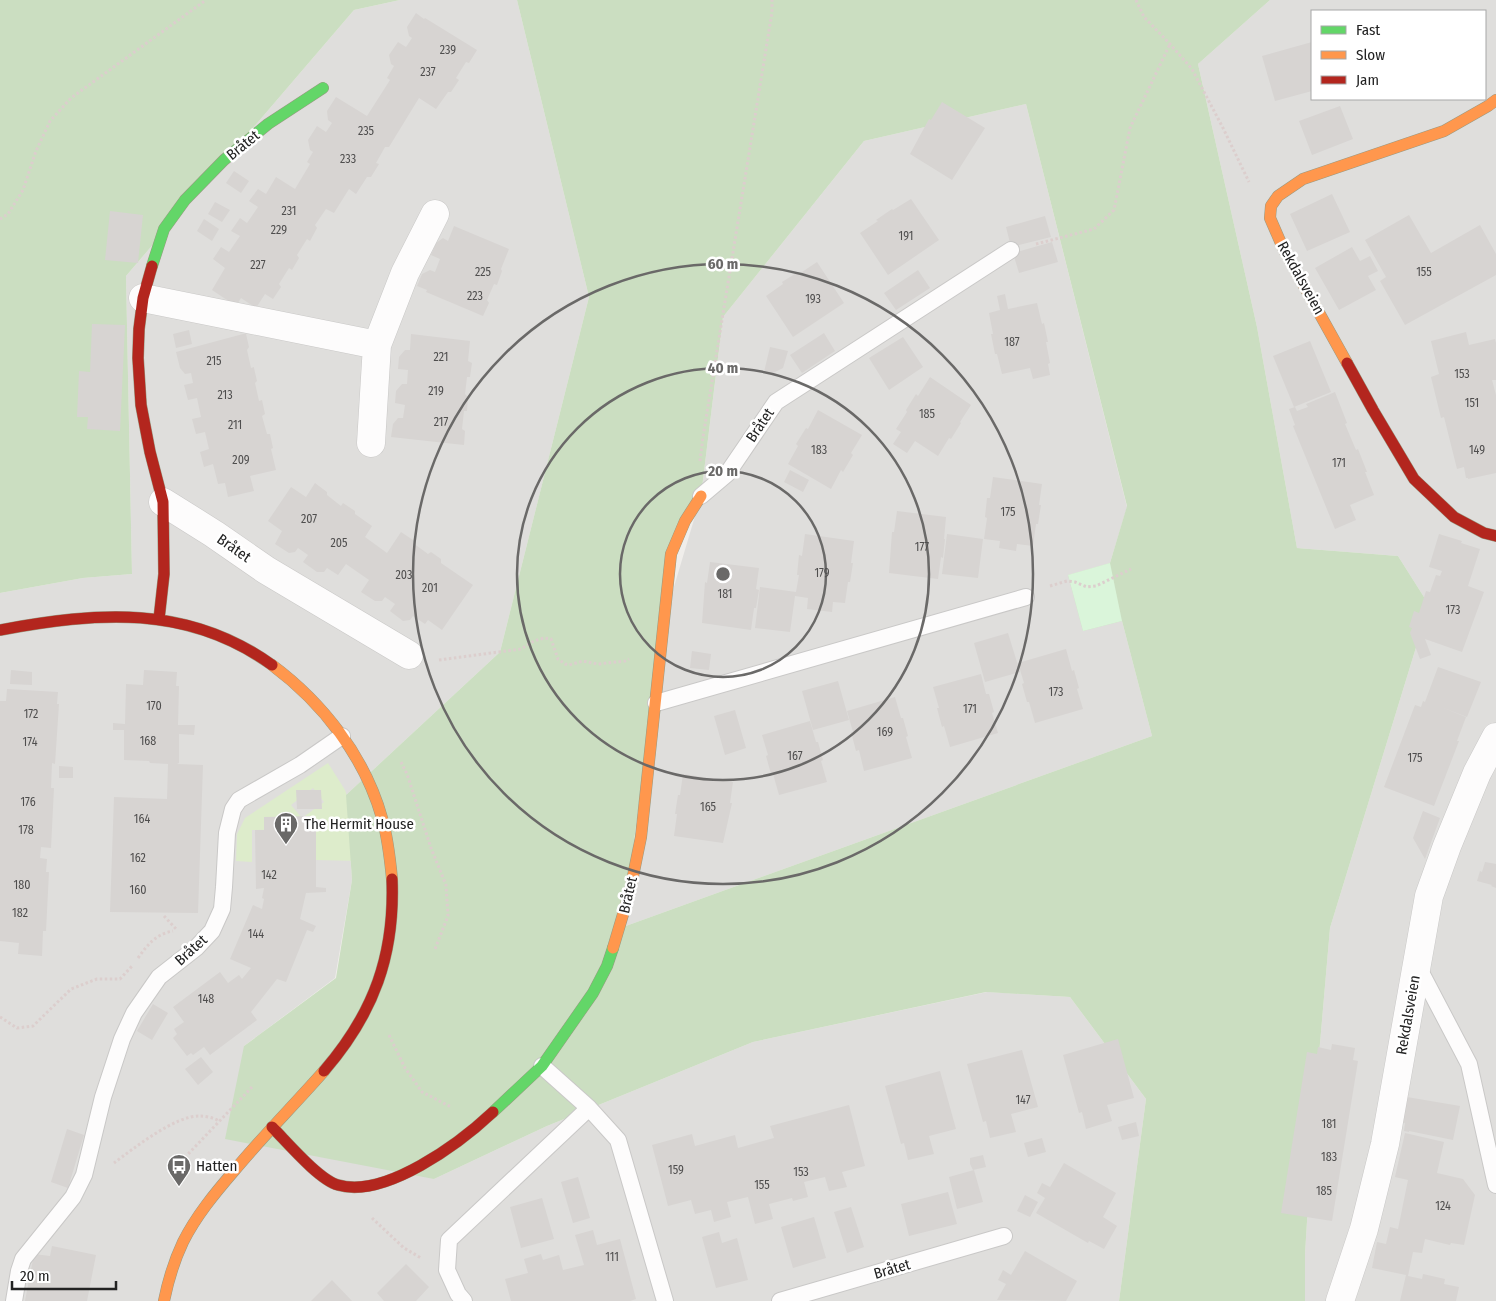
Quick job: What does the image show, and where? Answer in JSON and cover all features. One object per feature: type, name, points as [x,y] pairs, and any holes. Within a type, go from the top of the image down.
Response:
[{"type":"street","name":"Bråtet","points":[[159,619],[164,574],[163,502],[150,452],[141,406],[138,358],[143,298],[164,229],[185,200],[224,160],[268,124],[323,88]]},
{"type":"street","points":[[1278,196],[1303,179],[1444,131],[1496,100]]},
{"type":"street","name":"Rekdalsveien","points":[[1278,196],[1271,206],[1270,218],[1284,248],[1300,280],[1414,480],[1454,517],[1484,533],[1496,536]]},
{"type":"street","points":[[371,443],[377,345],[405,273],[435,214]]},
{"type":"street","points":[[143,298],[377,345]]},
{"type":"street","name":"Bråtet","points":[[272,1127],[320,1175],[337,1185],[354,1187],[372,1185],[392,1179],[445,1150],[479,1125],[542,1066],[593,993],[607,966],[619,931],[630,891],[641,837],[671,554],[685,521],[701,496]]},
{"type":"street","name":"Bråtet","points":[[163,502],[266,570],[409,655]]},
{"type":"street","points":[[0,630],[39,622],[80,617],[117,616],[159,619],[194,626],[230,641],[263,658],[314,701],[342,736],[360,764],[375,794],[388,838],[393,876],[393,909],[389,945],[380,982],[366,1013],[346,1045],[272,1127],[200,1212],[180,1250],[169,1277],[164,1301]]},
{"type":"street","name":"Rekdalsveien","points":[[1340,1301],[1364,1229],[1384,1144],[1429,896],[1477,773],[1496,737]]},
{"type":"lane","name":"Bråtet","points":[[701,496],[727,474],[776,402],[1011,250]]},
{"type":"lane","points":[[656,703],[1026,597]]},
{"type":"lane","name":"Bråtet","points":[[14,1301],[19,1271],[23,1260],[73,1197],[84,1175],[103,1097],[122,1039],[134,1013],[159,977],[196,948],[212,931],[222,908],[227,833],[233,808],[239,800],[300,765],[342,736]]},
{"type":"lane","points":[[1417,964],[1469,1064],[1496,1185]]},
{"type":"lane","points":[[542,1066],[589,1108],[618,1140],[665,1301]]},
{"type":"lane","points":[[464,1301],[458,1294],[447,1270],[449,1240],[589,1108]]},
{"type":"lane","name":"Bråtet","points":[[780,1301],[1004,1236]]},
{"type":"path","points":[[0,219],[8,214],[23,190],[36,151],[50,121],[71,98],[206,0]]},
{"type":"path","points":[[701,496],[700,470],[703,437],[772,12],[772,0]]},
{"type":"path","points":[[1136,0],[1144,17],[1192,69],[1251,185],[1278,196]]},
{"type":"path","points":[[1011,250],[1094,229],[1114,210],[1130,128],[1170,44]]},
{"type":"path","points":[[1026,597],[1054,584],[1066,581],[1075,582],[1087,587],[1096,586],[1131,569]]},
{"type":"path","points":[[409,655],[430,661],[456,659],[521,649],[534,641],[544,638],[550,639],[558,659],[569,665],[583,661],[598,664],[625,661],[632,657]]},
{"type":"path","points":[[401,762],[407,774],[431,848],[446,886],[448,916],[435,949]]},
{"type":"path","points":[[0,1017],[17,1028],[33,1026],[71,989],[97,979],[120,979],[149,944],[163,933],[178,930]]},
{"type":"path","points":[[387,1032],[405,1068],[422,1092],[457,1111]]},
{"type":"path","points":[[171,1172],[252,1088]]},
{"type":"path","points":[[84,1175],[100,1173],[139,1144],[180,1120],[200,1116],[220,1121]]},
{"type":"path","points":[[386,1232],[416,1256],[447,1270]]},
{"type":"shaded area","points":[[400,0],[517,0],[589,297],[500,652],[346,795],[352,880],[335,978],[244,1046],[434,1179],[547,1126],[753,1042],[987,992],[1070,997],[1146,1099],[1119,1301],[0,1301],[0,593],[83,578],[132,574],[126,276],[354,10]]},
{"type":"shaded area","points":[[1270,0],[1496,0],[1496,1301],[1305,1301],[1305,1254],[1313,1124],[1330,928],[1429,605],[1398,556],[1297,548],[1257,327],[1198,64]]},
{"type":"shaded area","points":[[1026,104],[1127,507],[1110,563],[1068,575],[1122,621],[1152,736],[623,927],[665,617],[701,496],[723,317],[864,141]]},
{"type":"green space","points":[[0,0],[400,0],[354,10],[126,276],[132,574],[83,578],[0,593]]},
{"type":"green space","points":[[517,0],[1270,0],[1198,64],[1257,327],[1297,548],[1398,556],[1429,605],[1330,928],[1313,1124],[1305,1254],[1305,1301],[1119,1301],[1146,1099],[1070,997],[986,992],[753,1042],[547,1126],[434,1179],[225,1139],[244,1046],[336,978],[352,880],[346,795],[500,652],[589,297]],"holes":[[[1026,104],[1127,506],[1110,563],[1068,575],[1083,631],[1122,621],[1152,736],[623,927],[671,554],[701,496],[723,317],[864,141]]]},
{"type":"green space","points":[[1110,563],[1122,621],[1083,631],[1068,575]]},
{"type":"green space","points":[[328,763],[345,790],[353,814],[361,861],[315,860],[314,829],[252,830],[252,862],[236,861],[237,834],[245,818]],"holes":[[[313,788],[324,802],[302,818],[291,805]]]},
{"type":"building","points":[[416,13],[477,50],[469,63],[466,62],[456,78],[459,80],[451,92],[448,92],[436,109],[419,98],[389,147],[385,147],[376,163],[379,164],[371,177],[367,177],[356,194],[349,189],[334,213],[326,209],[315,225],[317,228],[310,241],[307,239],[297,255],[299,258],[292,270],[289,268],[279,284],[281,287],[273,299],[265,294],[256,308],[241,298],[236,306],[212,290],[225,268],[213,259],[221,247],[229,252],[240,236],[231,231],[240,218],[247,223],[258,207],[249,201],[258,189],[266,194],[276,177],[295,189],[310,164],[307,162],[313,152],[310,150],[308,140],[317,126],[326,132],[332,123],[328,120],[327,111],[336,97],[367,116],[390,80],[387,78],[394,66],[391,64],[389,55],[398,42],[406,47],[412,38],[409,36],[407,27]]},
{"type":"building","points":[[1311,42],[1311,91],[1275,101],[1262,56]]},
{"type":"building","points":[[942,102],[985,128],[952,180],[910,154],[929,119],[931,120]]},
{"type":"building","points":[[1340,106],[1353,139],[1312,155],[1299,121]]},
{"type":"building","points":[[234,171],[249,181],[241,193],[226,183]]},
{"type":"building","points":[[1332,194],[1350,232],[1307,251],[1290,214]]},
{"type":"building","points":[[911,199],[939,240],[888,275],[860,233],[892,209]]},
{"type":"building","points":[[215,202],[230,210],[222,222],[208,214]]},
{"type":"building","points":[[110,211],[143,215],[138,263],[105,260]]},
{"type":"building","points":[[1409,215],[1431,253],[1480,225],[1496,254],[1496,275],[1405,325],[1380,281],[1386,277],[1365,240]]},
{"type":"building","points":[[1045,216],[1051,237],[1011,247],[1006,227]]},
{"type":"building","points":[[204,219],[219,229],[212,241],[197,231]]},
{"type":"building","points":[[454,226],[509,249],[497,285],[494,284],[487,300],[489,303],[483,316],[426,292],[427,290],[417,286],[422,274],[430,270],[435,272],[440,259],[431,255],[436,243],[443,238],[448,241]]},
{"type":"building","points":[[1052,242],[1058,262],[1019,273],[1013,253]]},
{"type":"building","points":[[1352,247],[1360,261],[1370,256],[1378,271],[1368,276],[1376,290],[1339,310],[1315,268]]},
{"type":"building","points":[[817,262],[844,303],[793,337],[766,296],[783,284],[782,282]]},
{"type":"building","points":[[918,270],[930,288],[896,310],[884,293]]},
{"type":"building","points":[[1005,294],[1008,309],[1037,303],[1048,342],[1046,342],[1050,375],[1033,379],[1030,368],[1002,374],[997,354],[995,354],[989,313],[1000,310],[997,296]]},
{"type":"building","points":[[92,324],[125,325],[120,431],[87,429],[88,417],[77,417],[79,371],[90,372]]},
{"type":"building","points":[[189,330],[192,344],[176,348],[173,334]]},
{"type":"building","points":[[1466,332],[1469,345],[1495,339],[1496,343],[1496,380],[1492,380],[1496,395],[1496,473],[1468,479],[1466,478],[1464,467],[1457,469],[1444,417],[1441,418],[1431,377],[1439,374],[1431,341]]},
{"type":"building","points":[[824,333],[835,351],[802,373],[790,355]]},
{"type":"building","points":[[246,334],[249,347],[247,350],[251,368],[254,367],[259,401],[262,400],[265,414],[262,416],[267,434],[270,434],[276,470],[250,476],[254,491],[228,497],[225,483],[218,484],[213,464],[204,467],[200,452],[209,449],[205,432],[196,434],[192,419],[201,417],[197,398],[188,400],[184,385],[193,383],[191,373],[185,374],[180,368],[176,352]]},
{"type":"building","points":[[411,334],[470,341],[468,361],[472,363],[470,377],[467,377],[465,394],[468,397],[467,411],[464,411],[462,429],[465,431],[464,445],[391,437],[393,424],[398,418],[403,418],[405,405],[395,403],[396,391],[402,384],[407,384],[408,370],[398,369],[399,357],[405,350],[410,350]]},
{"type":"building","points":[[903,337],[923,367],[889,390],[869,358]]},
{"type":"building","points":[[1310,341],[1331,392],[1294,407],[1273,356]]},
{"type":"building","points":[[770,347],[788,351],[783,368],[771,374],[764,372]]},
{"type":"building","points":[[930,377],[971,405],[951,439],[949,438],[938,456],[915,441],[907,453],[893,444],[901,432],[896,429],[916,394],[918,396]]},
{"type":"building","points":[[1335,392],[1347,423],[1345,424],[1356,450],[1358,449],[1374,495],[1350,505],[1356,520],[1335,529],[1293,426],[1295,425],[1289,409],[1295,407],[1297,411],[1308,407],[1306,404]]},
{"type":"building","points":[[818,410],[862,435],[851,453],[853,455],[843,472],[841,470],[831,489],[788,464],[798,446],[796,444],[806,428],[808,429]]},
{"type":"building","points":[[790,470],[809,480],[803,492],[784,482]]},
{"type":"building","points":[[993,477],[1042,484],[1039,505],[1041,505],[1033,546],[1017,544],[1016,551],[999,548],[1000,541],[984,539],[987,498],[990,498]]},
{"type":"building","points":[[315,483],[341,506],[343,503],[372,526],[365,537],[387,553],[401,532],[428,554],[431,552],[441,559],[441,563],[473,585],[442,630],[428,620],[425,624],[413,616],[410,620],[403,621],[390,611],[395,604],[385,597],[382,601],[375,601],[361,592],[369,580],[346,564],[338,575],[327,568],[324,572],[317,572],[303,562],[308,555],[298,548],[295,552],[289,553],[275,544],[282,531],[268,521],[291,487],[306,497]]},
{"type":"building","points":[[897,511],[946,517],[943,558],[941,557],[938,579],[889,573],[892,532],[894,532]]},
{"type":"building","points":[[805,534],[854,541],[851,563],[853,563],[845,603],[833,602],[832,612],[807,609],[808,598],[795,596],[790,632],[755,628],[760,587],[796,592],[799,575],[797,575],[799,555],[802,556]]},
{"type":"building","points":[[947,534],[983,539],[978,578],[942,574]]},
{"type":"building","points":[[1439,534],[1480,549],[1468,586],[1484,592],[1462,652],[1425,639],[1431,655],[1420,659],[1410,633],[1412,628],[1409,627],[1414,611],[1419,613],[1426,591],[1430,592],[1436,575],[1440,576],[1442,571],[1429,567]]},
{"type":"building","points":[[710,562],[759,568],[756,589],[759,590],[751,630],[702,623],[705,582],[707,583]]},
{"type":"building","points":[[1008,633],[1020,672],[985,682],[974,643]]},
{"type":"building","points":[[1066,649],[1072,671],[1074,670],[1083,709],[1035,723],[1029,702],[1027,702],[1018,663]]},
{"type":"building","points":[[692,651],[711,654],[709,670],[690,668]]},
{"type":"building","points":[[1438,667],[1481,682],[1467,717],[1441,707],[1466,717],[1457,741],[1459,741],[1434,806],[1384,787],[1415,705],[1421,707],[1423,701],[1425,702]]},
{"type":"building","points":[[11,670],[32,672],[32,685],[10,684]]},
{"type":"building","points":[[144,670],[177,672],[176,686],[179,686],[178,725],[195,725],[194,735],[179,734],[179,763],[177,764],[203,765],[198,913],[110,912],[114,797],[167,799],[168,764],[124,760],[124,730],[113,730],[113,723],[125,724],[126,684],[143,685]]},
{"type":"building","points":[[981,674],[986,694],[989,694],[998,733],[950,747],[944,726],[942,727],[933,687]]},
{"type":"building","points":[[838,681],[849,720],[813,730],[802,691]]},
{"type":"building","points":[[7,689],[58,692],[55,764],[52,763],[51,788],[54,788],[51,848],[41,847],[40,858],[47,859],[46,872],[49,872],[46,931],[43,931],[42,956],[18,954],[19,943],[0,941],[0,701],[6,701]]},
{"type":"building","points":[[895,697],[901,718],[903,718],[912,758],[864,771],[859,750],[856,751],[847,711]]},
{"type":"building","points":[[735,710],[746,748],[725,755],[714,716]]},
{"type":"building","points":[[810,721],[816,742],[818,742],[827,782],[779,795],[773,774],[771,774],[762,735]]},
{"type":"building","points":[[59,766],[73,767],[73,778],[59,778]]},
{"type":"building","points":[[683,774],[733,782],[730,803],[732,803],[723,843],[674,836],[677,814],[675,814]]},
{"type":"building","points":[[296,790],[321,790],[322,809],[297,809]]},
{"type":"building","points":[[1423,811],[1440,818],[1425,859],[1413,838]]},
{"type":"building","points":[[313,816],[313,830],[316,830],[316,887],[326,888],[326,892],[306,893],[300,919],[316,926],[313,932],[307,930],[286,982],[277,979],[251,1012],[257,1020],[210,1055],[204,1047],[193,1055],[191,1053],[187,1056],[173,1038],[177,1034],[174,1029],[184,1022],[173,1007],[220,972],[228,983],[239,975],[242,979],[251,968],[230,959],[253,905],[262,909],[264,899],[262,898],[264,888],[256,889],[255,830],[264,830],[264,817]]},
{"type":"building","points":[[1485,862],[1496,864],[1496,888],[1477,881]]},
{"type":"building","points":[[153,1004],[168,1013],[152,1040],[137,1031]]},
{"type":"building","points":[[1118,1039],[1134,1098],[1107,1105],[1112,1121],[1086,1129],[1082,1112],[1079,1113],[1063,1055]]},
{"type":"building","points":[[1332,1044],[1355,1048],[1353,1060],[1358,1061],[1332,1221],[1281,1213],[1307,1052],[1317,1054],[1318,1047],[1331,1050]]},
{"type":"building","points":[[1022,1050],[1038,1107],[1011,1114],[1016,1132],[990,1138],[986,1121],[983,1122],[967,1064]]},
{"type":"building","points":[[201,1057],[213,1072],[198,1085],[185,1069]]},
{"type":"building","points":[[940,1071],[956,1129],[929,1136],[934,1154],[908,1160],[904,1143],[901,1144],[885,1086]]},
{"type":"building","points":[[1407,1097],[1460,1106],[1453,1140],[1404,1131],[1405,1123],[1402,1122]]},
{"type":"building","points":[[849,1105],[865,1166],[842,1172],[847,1187],[829,1191],[825,1177],[804,1182],[808,1197],[793,1201],[792,1198],[769,1204],[773,1219],[755,1224],[748,1197],[727,1202],[731,1217],[714,1222],[711,1210],[695,1214],[691,1200],[668,1206],[652,1145],[692,1134],[695,1146],[735,1135],[738,1148],[774,1138],[770,1126]]},
{"type":"building","points":[[1136,1122],[1139,1136],[1122,1140],[1118,1127]]},
{"type":"building","points":[[67,1129],[84,1135],[68,1188],[51,1182]]},
{"type":"building","points":[[1405,1133],[1444,1142],[1437,1173],[1463,1179],[1475,1195],[1464,1245],[1451,1243],[1450,1245],[1425,1239],[1422,1253],[1413,1252],[1408,1276],[1422,1279],[1423,1274],[1445,1279],[1444,1284],[1459,1287],[1456,1301],[1400,1301],[1406,1275],[1372,1268],[1377,1242],[1386,1244],[1390,1227],[1398,1229],[1408,1180],[1395,1177]]},
{"type":"building","points":[[1042,1138],[1046,1152],[1028,1157],[1024,1143]]},
{"type":"building","points":[[983,1155],[986,1167],[973,1170],[970,1158]]},
{"type":"building","points":[[1064,1163],[1116,1193],[1103,1217],[1117,1226],[1104,1249],[1089,1241],[1088,1243],[1036,1213],[1045,1198],[1037,1193],[1042,1183],[1050,1187]]},
{"type":"building","points":[[974,1170],[983,1202],[957,1209],[949,1177]]},
{"type":"building","points":[[578,1177],[590,1218],[573,1223],[561,1182]]},
{"type":"building","points":[[948,1192],[957,1224],[909,1236],[901,1204]]},
{"type":"building","points":[[1025,1195],[1038,1202],[1030,1217],[1017,1211]]},
{"type":"building","points":[[542,1198],[554,1239],[521,1248],[510,1207]]},
{"type":"building","points":[[851,1207],[864,1247],[847,1253],[834,1212]]},
{"type":"building","points":[[814,1217],[826,1258],[793,1268],[781,1227]]},
{"type":"building","points":[[593,1230],[597,1245],[620,1239],[636,1299],[630,1301],[511,1301],[505,1279],[528,1273],[524,1259],[541,1254],[543,1260],[559,1255],[563,1270],[584,1265],[575,1235]]},
{"type":"building","points":[[719,1232],[722,1243],[737,1238],[748,1280],[716,1288],[702,1237]]},
{"type":"building","points":[[52,1246],[96,1255],[87,1301],[25,1301],[34,1254],[50,1256]]},
{"type":"building","points":[[1025,1251],[1077,1281],[1066,1301],[997,1300],[1006,1284],[998,1280],[1003,1270],[1011,1275]]},
{"type":"building","points":[[406,1264],[429,1287],[416,1301],[384,1301],[377,1293]]},
{"type":"building","points":[[332,1280],[352,1301],[311,1301]]},
{"type":"traffic: fast","points":[[152,266],[164,229],[185,200],[224,160],[268,124],[323,88]]},
{"type":"traffic: fast","points":[[493,1112],[542,1066],[593,993],[607,966],[613,948]]},
{"type":"traffic: slow","points":[[1347,363],[1283,248],[1270,218],[1271,206],[1278,196],[1303,179],[1444,131],[1496,100]]},
{"type":"traffic: slow","points":[[613,948],[630,891],[641,837],[671,554],[685,521],[701,496]]},
{"type":"traffic: slow","points":[[272,665],[291,680],[325,714],[340,733],[365,774],[382,818],[390,856],[392,879]]},
{"type":"traffic: slow","points":[[164,1301],[167,1286],[180,1249],[200,1214],[245,1158],[324,1071]]},
{"type":"traffic: jam","points":[[152,266],[143,298],[138,358],[141,405],[150,452],[163,502],[164,574],[159,619]]},
{"type":"traffic: jam","points":[[1347,363],[1414,479],[1454,517],[1484,533],[1496,536]]},
{"type":"traffic: jam","points":[[0,630],[72,619],[107,617],[141,618],[174,622],[207,631],[240,645],[272,665]]},
{"type":"traffic: jam","points":[[324,1071],[356,1027],[378,982],[390,933],[392,879]]},
{"type":"traffic: jam","points":[[272,1127],[304,1160],[330,1182],[357,1187],[377,1184],[421,1165],[479,1125],[493,1112]]},
{"type":"place","name":"The Hermit House","points":[[286,845]]},
{"type":"place","name":"Hatten","points":[[179,1187]]}]
